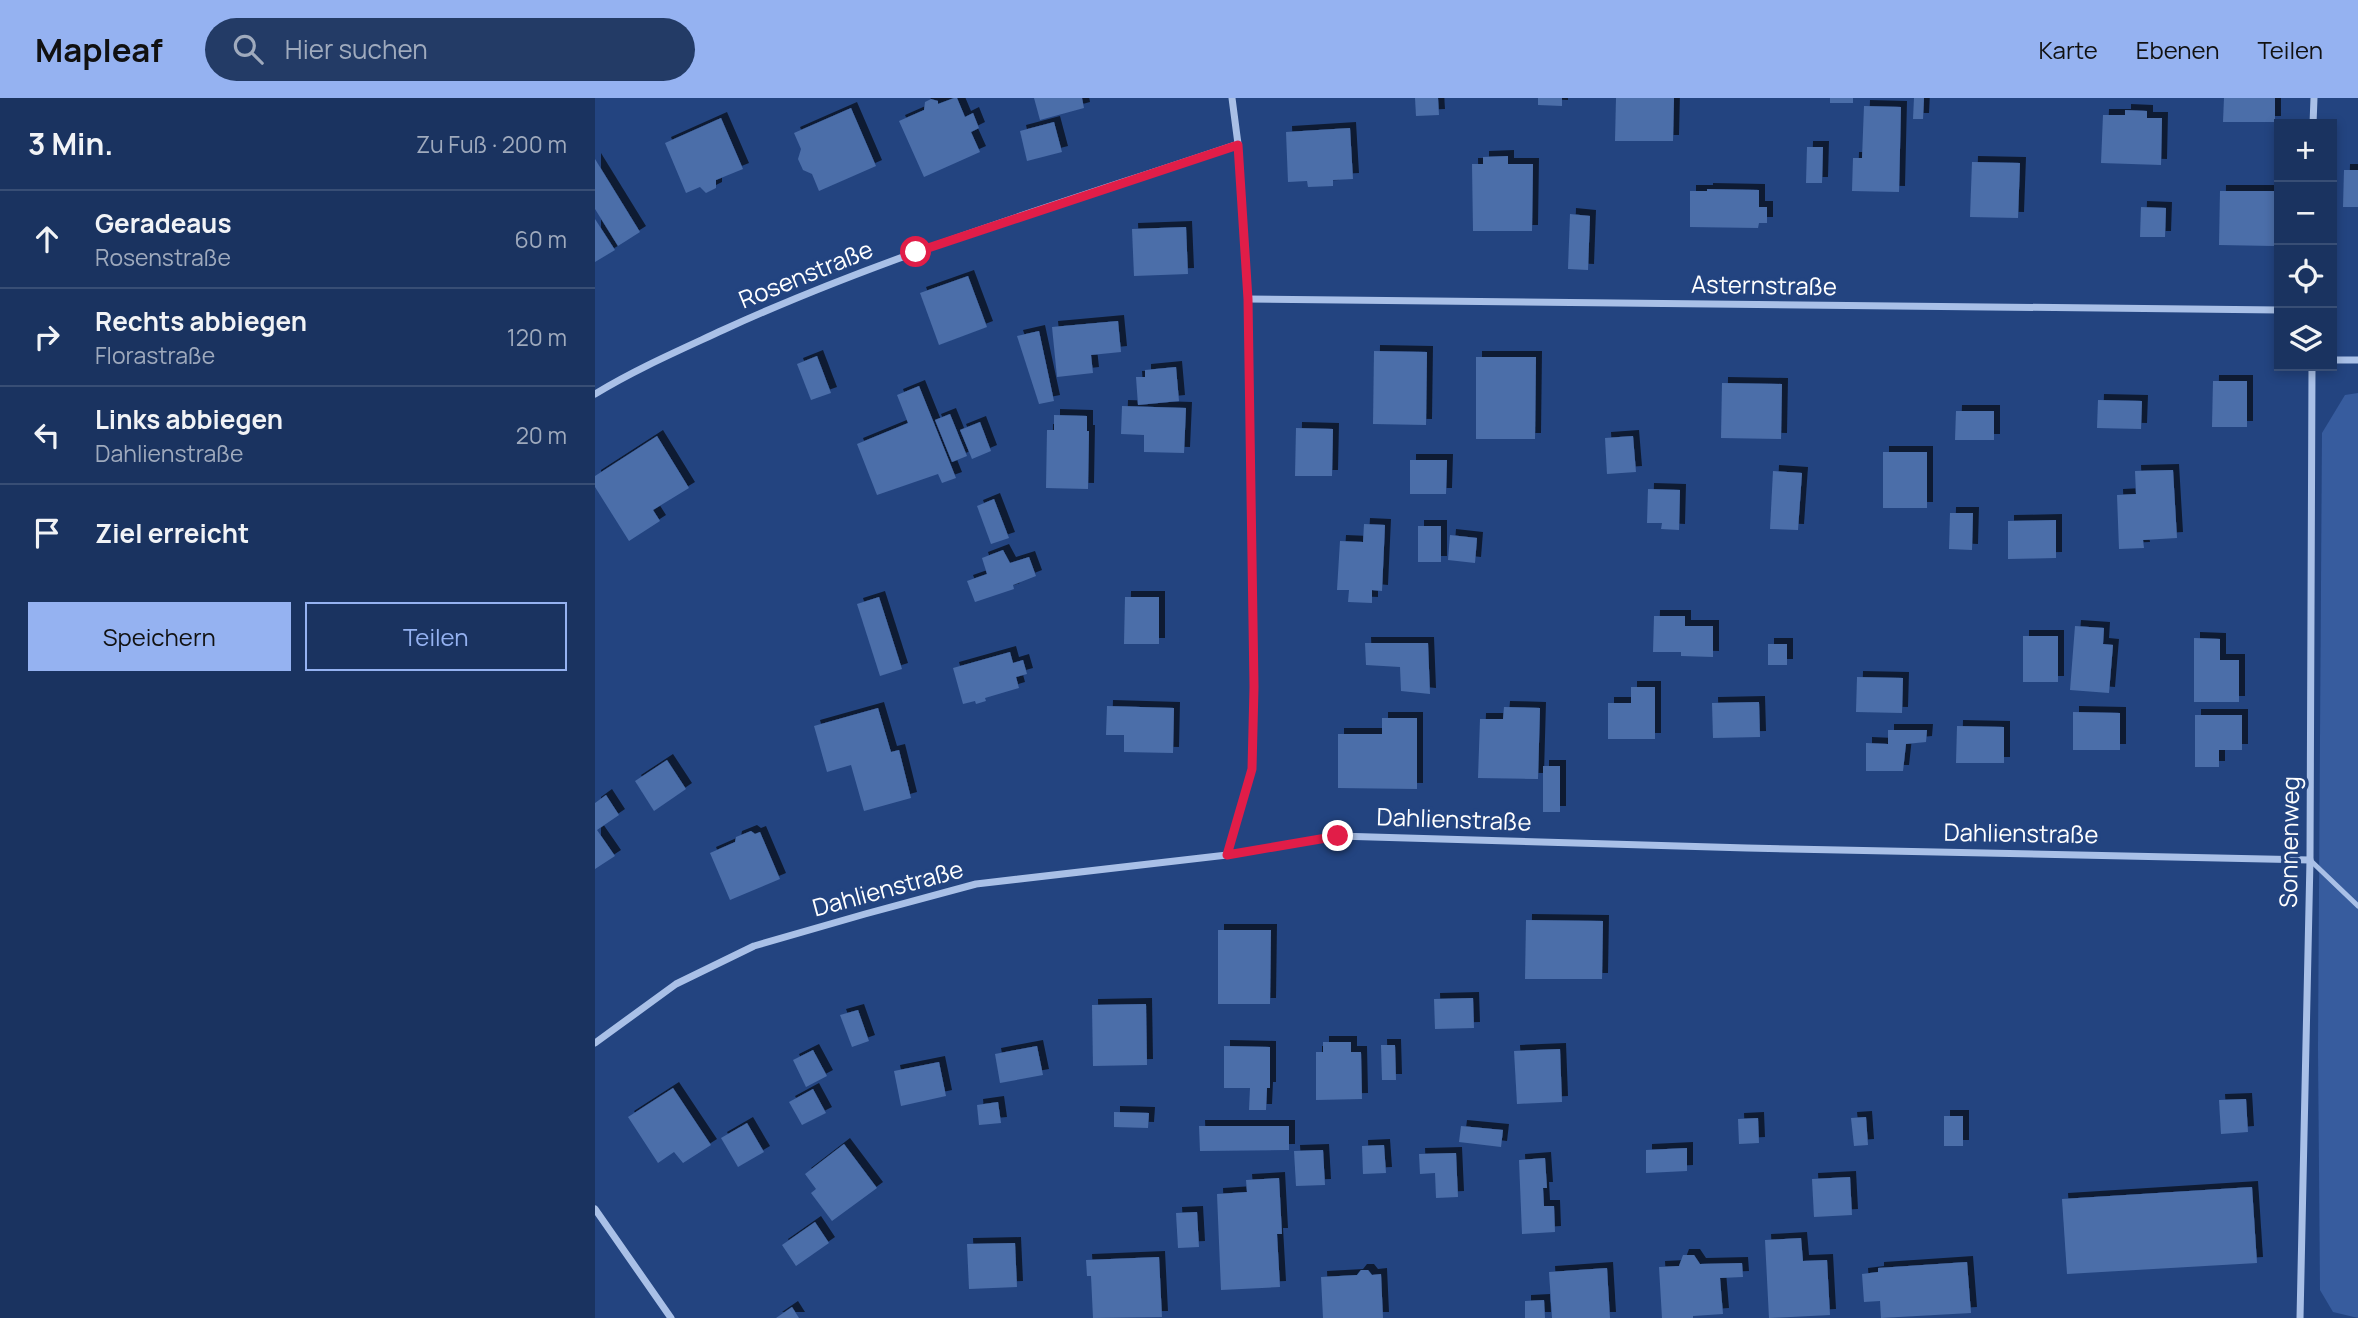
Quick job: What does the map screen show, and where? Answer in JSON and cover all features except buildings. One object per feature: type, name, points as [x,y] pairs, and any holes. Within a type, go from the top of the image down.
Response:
[{"type":"street","points":[[1227,855],[1252,769],[1254,687],[1248,299],[1238,145],[1232,98]]},
{"type":"street","points":[[2313,98],[2313,119]]},
{"type":"street","name":"Rosenstraße","points":[[595,394],[623,377],[773,307],[916,252],[1238,145]]},
{"type":"street","name":"Asternstraße","points":[[1248,299],[2274,310]]},
{"type":"street","points":[[2337,359],[2358,360]]},
{"type":"street","name":"Sonnenweg","points":[[2300,1318],[2310,860],[2312,371]]},
{"type":"street","name":"Dahlienstraße","points":[[595,1043],[676,984],[754,946],[976,884],[1227,855],[1338,836],[2310,860]]},
{"type":"street","points":[[595,1209],[671,1318]]},
{"type":"lane","points":[[2310,860],[2358,906]]},
{"type":"shaded area","points":[[2358,393],[2358,1318],[2333,1312],[2320,1290],[2318,1047],[2322,433],[2345,395]]},
{"type":"route","points":[[916,252],[1238,145],[1248,299],[1254,687],[1252,769],[1227,855],[1338,836]]}]
